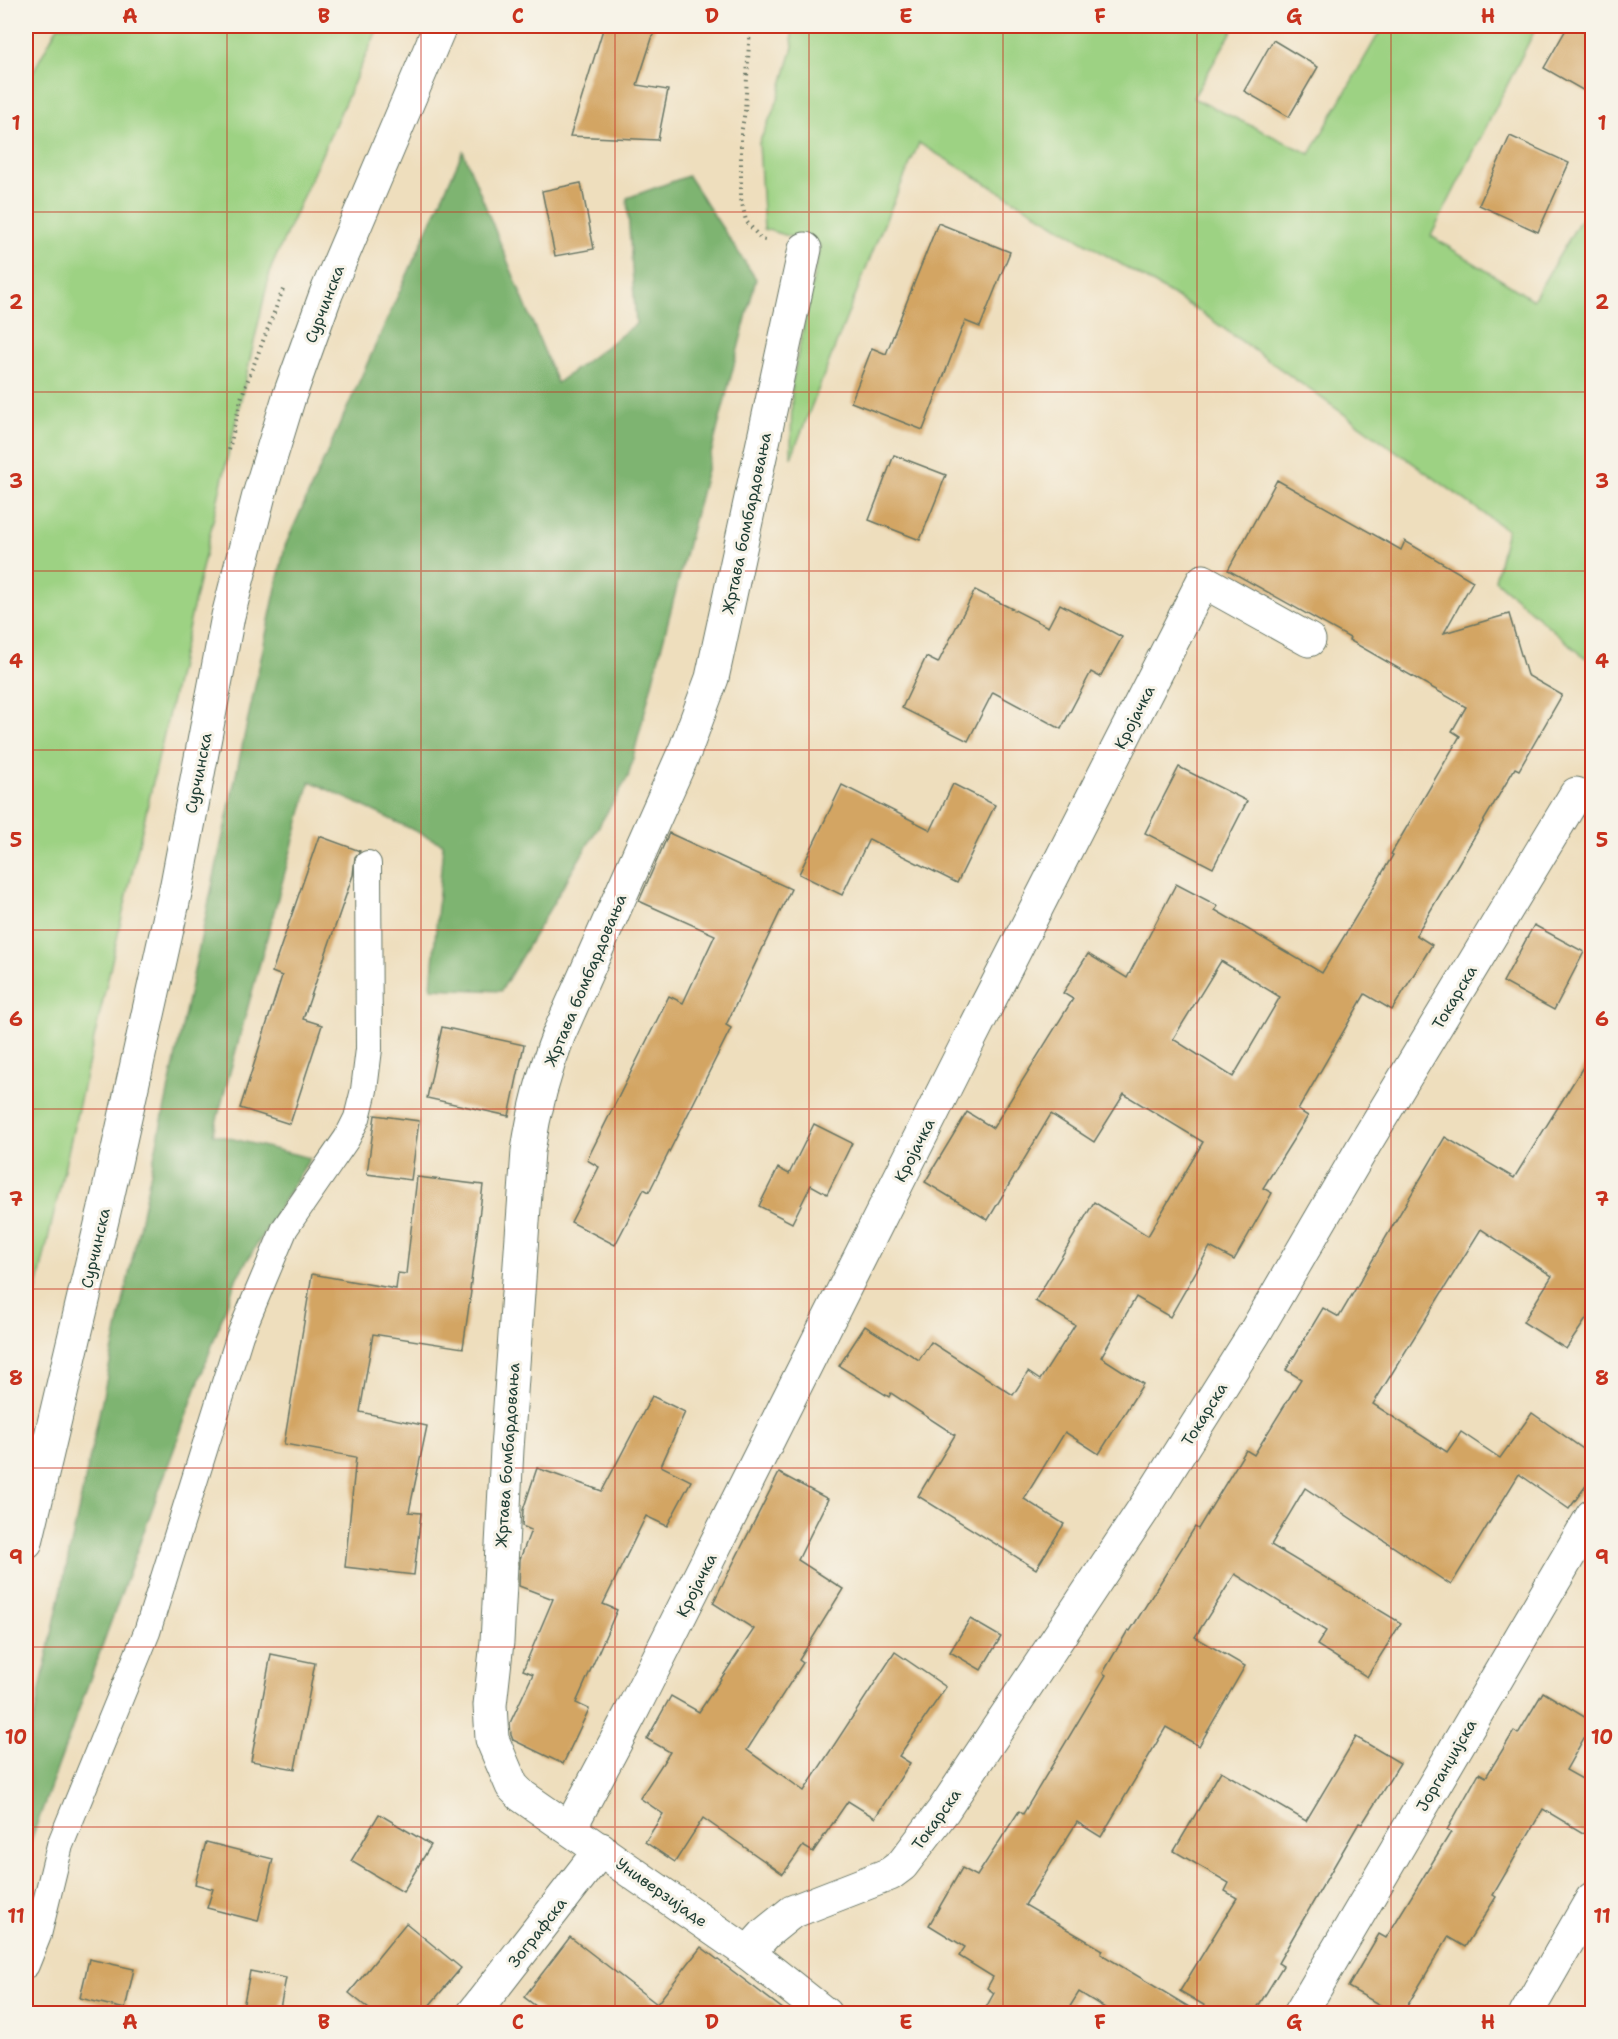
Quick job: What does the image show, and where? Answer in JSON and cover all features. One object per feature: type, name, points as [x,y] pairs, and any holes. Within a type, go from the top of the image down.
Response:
[{"type":"street","name":"Сурчинска","points":[[26,1542],[110,1187],[177,884],[228,616],[253,517],[289,397],[326,294],[440,26]]},
{"type":"street","name":"Жртава бомбардовања","points":[[503,1768],[492,1739],[490,1705],[528,1151],[532,1127],[547,1064],[559,1034],[686,748],[712,678],[805,249]]},
{"type":"street","name":"Кројачка","points":[[570,1828],[636,1702],[1203,580],[1309,640]]},
{"type":"street","name":"Токарска","points":[[748,1953],[766,1933],[792,1912],[890,1874],[902,1865],[943,1811],[1145,1507],[1254,1334],[1363,1147],[1576,794]]},
{"type":"street","name":"Јорганџијска","points":[[1300,2013],[1593,1516]]},
{"type":"street","name":"Универзијаде","points":[[503,1768],[512,1786],[533,1806],[601,1849],[748,1953],[825,2013]]},
{"type":"street","name":"Зографска","points":[[473,2013],[601,1849]]},
{"type":"street","points":[[1526,2013],[1593,1899]]},
{"type":"lane","points":[[26,1965],[38,1935],[60,1845],[147,1632],[240,1335],[285,1228],[347,1138],[357,1118],[364,1090],[369,1049],[368,864]]},
{"type":"path","points":[[750,26],[745,111],[741,134],[741,199],[746,221],[761,239]]},
{"type":"green space","points":[[58,26],[379,26],[271,268],[26,1335],[26,85]]},
{"type":"green space","points":[[791,26],[1235,26],[1193,98],[1310,154],[1383,26],[1537,26],[1431,236],[1533,300],[1592,200],[1592,661],[1583,656],[1495,580],[1507,530],[1199,311],[919,143],[878,238],[791,458],[792,383],[820,245],[764,229],[759,143],[777,102],[793,47]]},
{"type":"green space","points":[[463,151],[557,383],[636,324],[627,198],[688,176],[756,279],[628,777],[501,991],[431,988],[443,844],[310,781],[213,1134],[310,1158],[237,1277],[26,1854],[26,1755],[285,546]]},
{"type":"building","points":[[604,26],[656,26],[637,85],[668,90],[658,140],[570,136]]},
{"type":"building","points":[[1568,26],[1593,26],[1593,96],[1544,68]]},
{"type":"building","points":[[1273,40],[1318,67],[1289,117],[1244,91]]},
{"type":"building","points":[[1510,136],[1569,163],[1538,232],[1479,205]]},
{"type":"building","points":[[581,183],[594,249],[555,256],[542,191]]},
{"type":"building","points":[[938,223],[1010,252],[980,327],[965,321],[923,430],[851,402],[872,348],[886,354]]},
{"type":"building","points":[[894,455],[946,475],[920,540],[869,520]]},
{"type":"building","points":[[1277,480],[1401,550],[1405,541],[1473,581],[1444,633],[1509,614],[1527,675],[1562,695],[1519,770],[1515,768],[1416,935],[1432,945],[1392,1010],[1365,994],[1298,1110],[1308,1116],[1263,1188],[1272,1193],[1234,1260],[1210,1247],[1170,1317],[1136,1297],[1101,1357],[1143,1384],[1099,1454],[1065,1432],[1024,1499],[1064,1524],[1036,1569],[918,1496],[955,1435],[891,1393],[889,1397],[839,1366],[865,1326],[919,1360],[931,1342],[1013,1395],[1028,1372],[1040,1380],[1075,1325],[1035,1301],[1094,1202],[1148,1236],[1203,1142],[1124,1094],[1094,1142],[1051,1114],[988,1220],[925,1182],[967,1112],[993,1128],[1073,999],[1063,993],[1088,954],[1127,978],[1176,884],[1218,906],[1215,910],[1322,973],[1393,855],[1391,854],[1460,736],[1452,731],[1466,707],[1349,640],[1350,638],[1228,570]],"holes":[[[1221,961],[1280,997],[1233,1077],[1173,1039]]]},
{"type":"building","points":[[975,590],[1048,627],[1060,604],[1122,637],[1100,677],[1091,672],[1061,729],[993,692],[968,741],[902,708],[926,657],[938,663]]},
{"type":"building","points":[[1179,767],[1247,801],[1213,868],[1145,833]]},
{"type":"building","points":[[953,784],[995,805],[957,883],[869,839],[842,895],[799,874],[842,785],[931,830]]},
{"type":"building","points":[[669,833],[791,889],[726,1025],[731,1028],[649,1192],[644,1189],[615,1245],[571,1222],[599,1167],[587,1160],[669,996],[683,1003],[715,935],[639,901]]},
{"type":"building","points":[[319,836],[360,851],[355,857],[353,875],[303,1019],[322,1025],[290,1124],[240,1108],[282,976],[272,972]]},
{"type":"building","points":[[1534,925],[1584,952],[1554,1010],[1503,982]]},
{"type":"building","points":[[442,1027],[524,1045],[509,1116],[427,1098]]},
{"type":"building","points":[[1593,1051],[1593,1309],[1566,1349],[1523,1322],[1552,1276],[1481,1229],[1373,1404],[1447,1452],[1461,1432],[1500,1458],[1532,1413],[1593,1456],[1593,1476],[1569,1509],[1519,1474],[1451,1585],[1305,1488],[1271,1545],[1401,1623],[1367,1677],[1317,1645],[1326,1631],[1235,1574],[1195,1637],[1245,1666],[1199,1746],[1166,1727],[1101,1837],[1077,1822],[1025,1905],[1103,1950],[1101,1954],[1199,2013],[1113,2013],[1079,1992],[1066,2013],[983,2013],[994,1993],[987,1988],[993,1977],[959,1956],[965,1947],[929,1925],[962,1868],[977,1876],[1019,1811],[1023,1814],[1106,1675],[1103,1673],[1128,1630],[1130,1631],[1195,1527],[1198,1529],[1246,1450],[1254,1455],[1301,1379],[1286,1370],[1323,1308],[1339,1317],[1445,1137],[1514,1178]]},
{"type":"building","points":[[375,1115],[419,1121],[411,1180],[367,1174]]},
{"type":"building","points":[[814,1124],[852,1143],[827,1194],[811,1185],[792,1223],[759,1206],[778,1168],[789,1174]]},
{"type":"building","points":[[417,1177],[483,1185],[463,1348],[373,1334],[360,1412],[427,1426],[409,1512],[421,1513],[414,1575],[345,1567],[356,1457],[284,1444],[312,1274],[396,1289],[398,1273],[406,1274]]},
{"type":"building","points":[[652,1396],[685,1412],[661,1466],[691,1481],[667,1526],[646,1516],[603,1604],[617,1610],[576,1703],[589,1709],[563,1764],[513,1740],[511,1735],[510,1723],[533,1674],[523,1670],[553,1599],[519,1586],[520,1559],[531,1530],[522,1526],[523,1510],[537,1468],[602,1491]]},
{"type":"building","points":[[779,1473],[828,1499],[798,1560],[843,1589],[799,1660],[803,1663],[747,1750],[804,1791],[895,1652],[946,1687],[899,1756],[910,1763],[875,1818],[848,1801],[813,1852],[803,1846],[783,1874],[703,1818],[675,1862],[645,1842],[663,1814],[640,1798],[670,1752],[647,1739],[671,1696],[699,1712],[754,1629],[713,1603]]},
{"type":"building","points":[[970,1619],[1001,1637],[981,1670],[950,1652]]},
{"type":"building","points":[[271,1654],[315,1663],[295,1769],[251,1761]]},
{"type":"building","points":[[1543,1692],[1593,1722],[1566,1770],[1593,1785],[1593,1839],[1543,1809],[1493,1895],[1496,1897],[1465,1947],[1448,1937],[1403,2013],[1394,2013],[1348,1987],[1379,1934],[1386,1938],[1451,1832],[1447,1830],[1479,1773],[1486,1777],[1514,1731],[1518,1734]]},
{"type":"building","points":[[1356,1737],[1400,1763],[1362,1824],[1359,1823],[1278,1963],[1283,1966],[1254,2013],[1217,2013],[1180,1991],[1237,1898],[1225,1891],[1229,1883],[1174,1851],[1221,1771],[1306,1821]]},
{"type":"building","points":[[379,1814],[431,1845],[403,1892],[351,1861]]},
{"type":"building","points":[[206,1842],[273,1859],[258,1921],[207,1908],[213,1889],[195,1884]]},
{"type":"building","points":[[406,1923],[461,1968],[423,2013],[374,2013],[349,1993]]},
{"type":"building","points":[[570,1937],[657,2004],[701,1947],[788,2013],[545,2013],[524,1997]]},
{"type":"building","points":[[89,1959],[134,1969],[125,2009],[80,1998]]},
{"type":"building","points":[[250,1971],[286,1978],[279,2013],[242,2013]]}]
